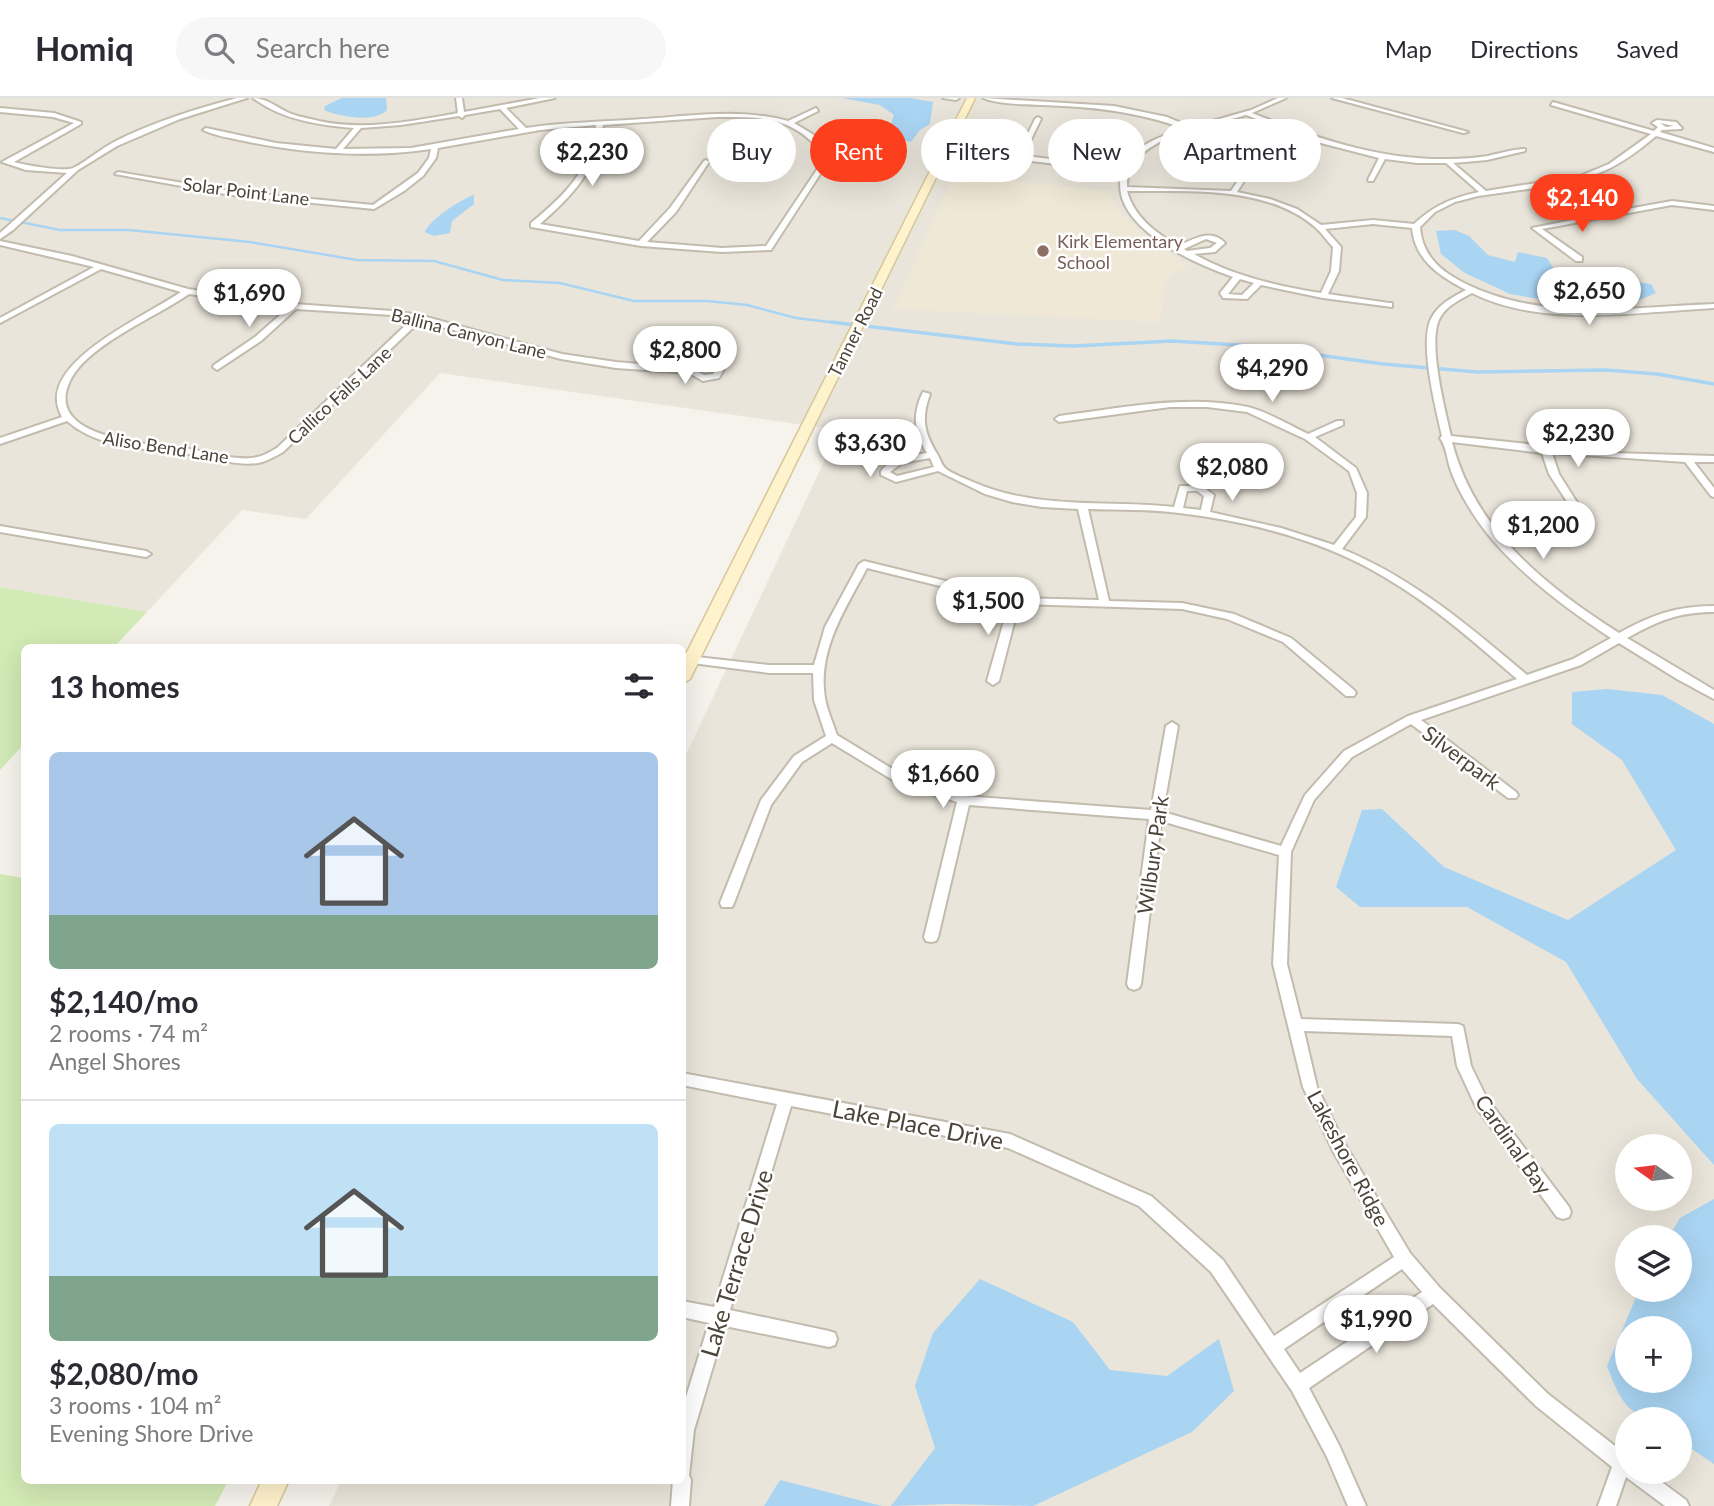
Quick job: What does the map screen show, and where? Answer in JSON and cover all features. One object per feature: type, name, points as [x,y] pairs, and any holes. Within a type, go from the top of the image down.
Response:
[{"type":"main road","name":"Tanner Road","points":[[686,671],[971,98]]},
{"type":"main road","points":[[263,1506],[274,1484]]},
{"type":"street","points":[[0,237],[74,171],[101,153],[147,129],[195,111],[243,98]]},
{"type":"street","points":[[256,98],[291,115],[359,125],[407,123],[462,116],[552,98]]},
{"type":"street","points":[[459,98],[462,116]]},
{"type":"street","points":[[946,98],[956,98]]},
{"type":"street","points":[[986,98],[1108,106],[1166,119]]},
{"type":"street","points":[[1108,106],[1112,98]]},
{"type":"street","points":[[1227,119],[1248,114],[1283,98]]},
{"type":"street","points":[[1335,98],[1465,132]]},
{"type":"street","points":[[1561,98],[1553,104],[1658,131],[1714,150]]},
{"type":"street","points":[[502,107],[524,130]]},
{"type":"street","points":[[0,110],[54,115],[79,123],[4,162]]},
{"type":"street","points":[[796,120],[816,110]]},
{"type":"street","points":[[206,130],[281,148],[337,152],[435,148],[563,124],[722,114],[759,119]]},
{"type":"street","points":[[1248,114],[1334,145],[1383,158],[1449,163],[1484,160],[1523,150]]},
{"type":"street","points":[[1038,119],[1021,154],[1023,158],[1048,161]]},
{"type":"street","points":[[600,123],[599,143],[586,173],[573,189],[534,225],[641,244],[722,250],[768,248],[823,165],[825,153],[813,137],[796,127]]},
{"type":"street","points":[[337,152],[359,125]]},
{"type":"street","points":[[1416,226],[1432,208],[1448,202],[1552,185],[1604,170],[1658,131]]},
{"type":"street","name":"Solar Point Lane","points":[[117,174],[231,193],[374,207],[419,175],[432,160],[435,148]]},
{"type":"street","points":[[1371,180],[1383,158]]},
{"type":"street","points":[[4,162],[26,168],[74,171]]},
{"type":"street","points":[[641,244],[673,210],[706,162]]},
{"type":"street","points":[[1449,163],[1486,194]]},
{"type":"street","points":[[1123,182],[1122,189],[1131,210],[1140,221],[1181,251],[1237,277],[1323,296],[1389,305]]},
{"type":"street","points":[[1233,193],[1240,182]]},
{"type":"street","points":[[1552,185],[1611,215]]},
{"type":"street","points":[[1122,189],[1233,193],[1290,209],[1320,227],[1337,247],[1335,271],[1323,296]]},
{"type":"street","points":[[1579,260],[1536,228],[1672,203],[1714,208]]},
{"type":"street","points":[[1320,227],[1373,222],[1416,226]]},
{"type":"street","points":[[1416,226],[1420,251],[1430,264],[1471,290],[1509,303],[1567,312],[1714,306]]},
{"type":"street","name":"Ballina Canyon Lane","points":[[0,243],[48,253],[187,291],[294,306],[419,317],[561,356],[616,365],[693,371]]},
{"type":"street","points":[[0,321],[98,268]]},
{"type":"street","points":[[1237,277],[1226,289],[1226,296],[1244,297],[1259,283]]},
{"type":"street","points":[[1471,290],[1436,316],[1428,338],[1445,438],[1460,482],[1483,521],[1549,588],[1619,640],[1714,695]]},
{"type":"street","points":[[0,441],[68,418],[62,409],[62,396],[65,381],[76,366],[90,353],[187,291]]},
{"type":"street","points":[[217,367],[253,345],[294,306]]},
{"type":"street","name":"Callico Falls Lane","points":[[252,460],[267,457],[280,450],[419,317]]},
{"type":"street","points":[[926,394],[920,408],[919,425],[923,442],[940,468],[992,494],[1053,507],[1178,510],[1205,514],[1254,523],[1336,549],[1372,564],[1407,585],[1444,611],[1526,680]]},
{"type":"street","points":[[1059,419],[1170,404],[1207,404],[1249,410],[1308,437],[1353,470],[1362,493],[1361,517],[1336,549]]},
{"type":"street","name":"Aliso Bend Lane","points":[[68,418],[99,438],[252,460]]},
{"type":"street","points":[[1308,437],[1340,423]]},
{"type":"street","points":[[1445,438],[1546,451],[1688,460],[1714,459]]},
{"type":"street","points":[[1546,451],[1554,474],[1578,512]]},
{"type":"street","points":[[933,455],[898,462],[884,473],[896,479],[940,468]]},
{"type":"street","points":[[1688,460],[1714,494]]},
{"type":"street","points":[[1178,510],[1183,488],[1199,488],[1209,495],[1205,514]]},
{"type":"street","points":[[1083,508],[1105,604]]},
{"type":"street","points":[[0,529],[146,554]]},
{"type":"street","points":[[1285,852],[1156,815],[964,800],[900,779],[832,737],[819,696],[817,669],[822,645],[864,564],[1015,601],[1182,606],[1230,616],[1287,640],[1350,693]]},
{"type":"street","points":[[993,681],[1015,601]]},
{"type":"street","name":"Lakeshore Ridge","points":[[1615,1458],[1542,1400],[1434,1294],[1404,1259],[1338,1146],[1310,1087],[1280,964],[1285,852],[1309,799],[1348,754],[1412,719],[1577,662],[1649,621],[1674,612],[1714,609]]},
{"type":"street","points":[[692,659],[769,669],[817,669]]},
{"type":"street","name":"Silverpark","points":[[1412,719],[1512,795]]},
{"type":"street","name":"Wilbury Park","points":[[1134,984],[1156,815],[1172,726]]},
{"type":"street","points":[[727,903],[765,803],[798,759],[832,737]]},
{"type":"street","points":[[931,937],[964,800]]},
{"type":"street","name":"Cardinal Bay","points":[[1295,1025],[1458,1030],[1464,1066],[1481,1102],[1563,1212]]},
{"type":"street","name":"Lake Place Drive","points":[[686,1081],[1010,1141],[1145,1201],[1217,1266],[1298,1385],[1333,1451],[1357,1506]]},
{"type":"street","name":"Lake Terrace Drive","points":[[686,1427],[786,1099]]},
{"type":"street","points":[[1272,1347],[1404,1259]]},
{"type":"street","points":[[1298,1385],[1434,1294]]},
{"type":"street","points":[[686,1310],[829,1339]]},
{"type":"street","points":[[680,1506],[682,1484]]},
{"type":"street","points":[[1607,1506],[1619,1484]]},
{"type":"street","name":"Lakeshore Ridge","points":[[1649,1484],[1677,1505]]},
{"type":"shaded area","points":[[0,98],[1714,98],[1714,1506],[329,1506],[340,1484],[686,1484],[686,755],[839,430],[440,373],[306,519],[242,510],[147,612],[0,587]],"holes":[[[1118,211],[1144,237],[1187,265],[1166,277]]]},
{"type":"shaded area","name":"Kirk Elementary School","points":[[951,182],[1022,182],[1110,191],[1118,211],[1144,237],[1187,265],[1166,277],[1160,322],[893,309]]},
{"type":"green space","points":[[0,587],[147,612],[117,644],[21,644],[21,747],[0,770]]},
{"type":"green space","points":[[0,874],[21,878],[21,1484],[226,1484],[215,1506],[0,1506]]},
{"type":"water","points":[[342,98],[386,98],[387,110],[366,118],[348,117],[324,110],[325,106]]},
{"type":"water","points":[[842,98],[910,98],[933,102],[931,119],[921,119],[921,129],[911,142],[907,141],[907,119],[893,119],[894,115],[880,105]]},
{"type":"water","points":[[474,195],[474,204],[452,221],[450,233],[434,236],[425,232],[432,222],[446,211]]},
{"type":"water","points":[[1455,230],[1469,236],[1488,255],[1515,262],[1518,252],[1547,258],[1555,271],[1651,284],[1656,293],[1639,300],[1533,298],[1510,294],[1465,273],[1441,254],[1436,231]]},
{"type":"water","points":[[1607,689],[1662,695],[1714,724],[1714,1165],[1692,1140],[1692,1134],[1686,1134],[1637,1079],[1566,962],[1467,907],[1360,907],[1336,887],[1362,810],[1382,809],[1444,867],[1568,920],[1676,850],[1622,760],[1572,724],[1572,692]]},
{"type":"water","points":[[1714,1199],[1714,1464],[1692,1449],[1692,1407],[1630,1407],[1619,1393],[1692,1393],[1692,1316],[1628,1316],[1634,1302],[1692,1302],[1692,1225],[1676,1225],[1680,1218]]},
{"type":"water","points":[[980,1279],[1073,1322],[1110,1370],[1167,1376],[1219,1339],[1234,1391],[1192,1432],[1033,1506],[891,1506],[935,1448],[915,1386],[933,1333]]},
{"type":"water","points":[[1615,1347],[1615,1384],[1607,1366]]},
{"type":"water","points":[[780,1480],[882,1506],[764,1506]]},
{"type":"waterway","points":[[0,218],[60,230],[129,230],[250,242],[357,260],[434,261],[503,280],[560,283],[634,301],[707,301],[747,305],[796,318],[846,324]]},
{"type":"waterway","points":[[831,322],[1017,344],[1074,346],[1172,341],[1254,346],[1383,364],[1477,372],[1606,370],[1657,374],[1714,384]]},
{"type":"place","name":"Kirk Elementary School","points":[[1043,251]]}]
